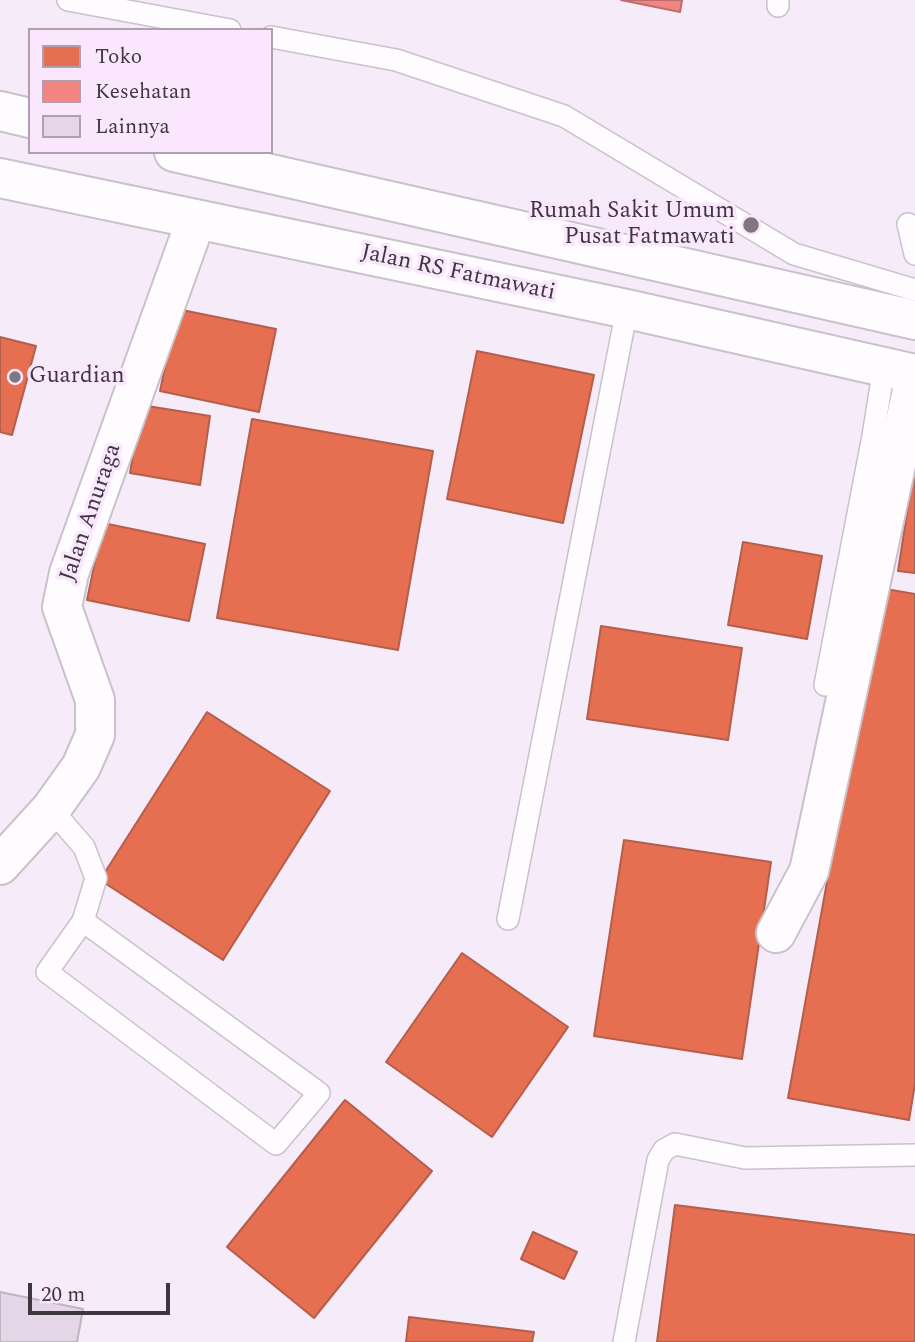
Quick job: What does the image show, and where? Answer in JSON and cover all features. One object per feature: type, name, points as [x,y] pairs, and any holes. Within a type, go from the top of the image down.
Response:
[{"type":"main road","points":[[0,111],[28,118]]},
{"type":"main road","points":[[183,154],[915,320]]},
{"type":"main road","name":"Jalan RS Fatmawati","points":[[0,178],[627,309],[905,373]]},
{"type":"main road","name":"Jalan Anuraga","points":[[0,865],[51,809],[81,767],[95,735],[95,700],[62,607],[69,573],[196,220]]},
{"type":"main road","points":[[776,933],[809,871],[905,373]]},
{"type":"lane","points":[[68,0],[219,28]]},
{"type":"lane","points":[[273,37],[396,60],[564,116],[793,254],[915,290]]},
{"type":"lane","points":[[915,227],[908,225],[915,254]]},
{"type":"lane","points":[[508,919],[627,309]]},
{"type":"lane","points":[[825,685],[873,436],[905,373]]},
{"type":"lane","points":[[51,809],[84,847],[96,878],[83,921],[47,972],[276,1144],[319,1093],[83,921]]},
{"type":"lane","points":[[624,1342],[658,1160],[664,1150],[676,1144],[746,1158],[915,1155]]},
{"type":"building: Toko","points":[[177,309],[276,329],[259,412],[160,391]]},
{"type":"building: Toko","points":[[0,337],[36,346],[12,435],[0,432]]},
{"type":"building: Toko","points":[[477,351],[594,375],[563,523],[447,499]]},
{"type":"building: Toko","points":[[141,405],[210,416],[200,485],[130,473]]},
{"type":"building: Toko","points":[[252,419],[433,451],[398,650],[217,618]]},
{"type":"building: Toko","points":[[915,468],[915,573],[898,571]]},
{"type":"building: Toko","points":[[103,523],[205,544],[189,621],[87,600]]},
{"type":"building: Toko","points":[[743,542],[822,556],[807,639],[728,625]]},
{"type":"building: Toko","points":[[880,588],[915,594],[915,1084],[909,1120],[788,1098]]},
{"type":"building: Toko","points":[[601,626],[742,648],[728,740],[587,719]]},
{"type":"building: Toko","points":[[207,712],[330,791],[223,960],[100,880]]},
{"type":"building: Toko","points":[[624,840],[771,862],[742,1059],[594,1036]]},
{"type":"building: Toko","points":[[462,953],[568,1027],[492,1137],[386,1062]]},
{"type":"building: Toko","points":[[345,1100],[432,1171],[314,1318],[227,1247]]},
{"type":"building: Toko","points":[[675,1205],[915,1235],[915,1342],[657,1342]]},
{"type":"building: Toko","points":[[533,1232],[577,1252],[564,1279],[521,1259]]},
{"type":"building: Toko","points":[[409,1317],[534,1332],[532,1342],[406,1342]]},
{"type":"building: Kesehatan","points":[[621,0],[682,0],[680,12]]},
{"type":"building: Lainnya","points":[[0,1292],[83,1309],[77,1342],[0,1342]]},
{"type":"place","name":"Rumah Sakit Umum Pusat Fatmawati","points":[[751,225]]},
{"type":"place","name":"Guardian","points":[[15,377]]}]
